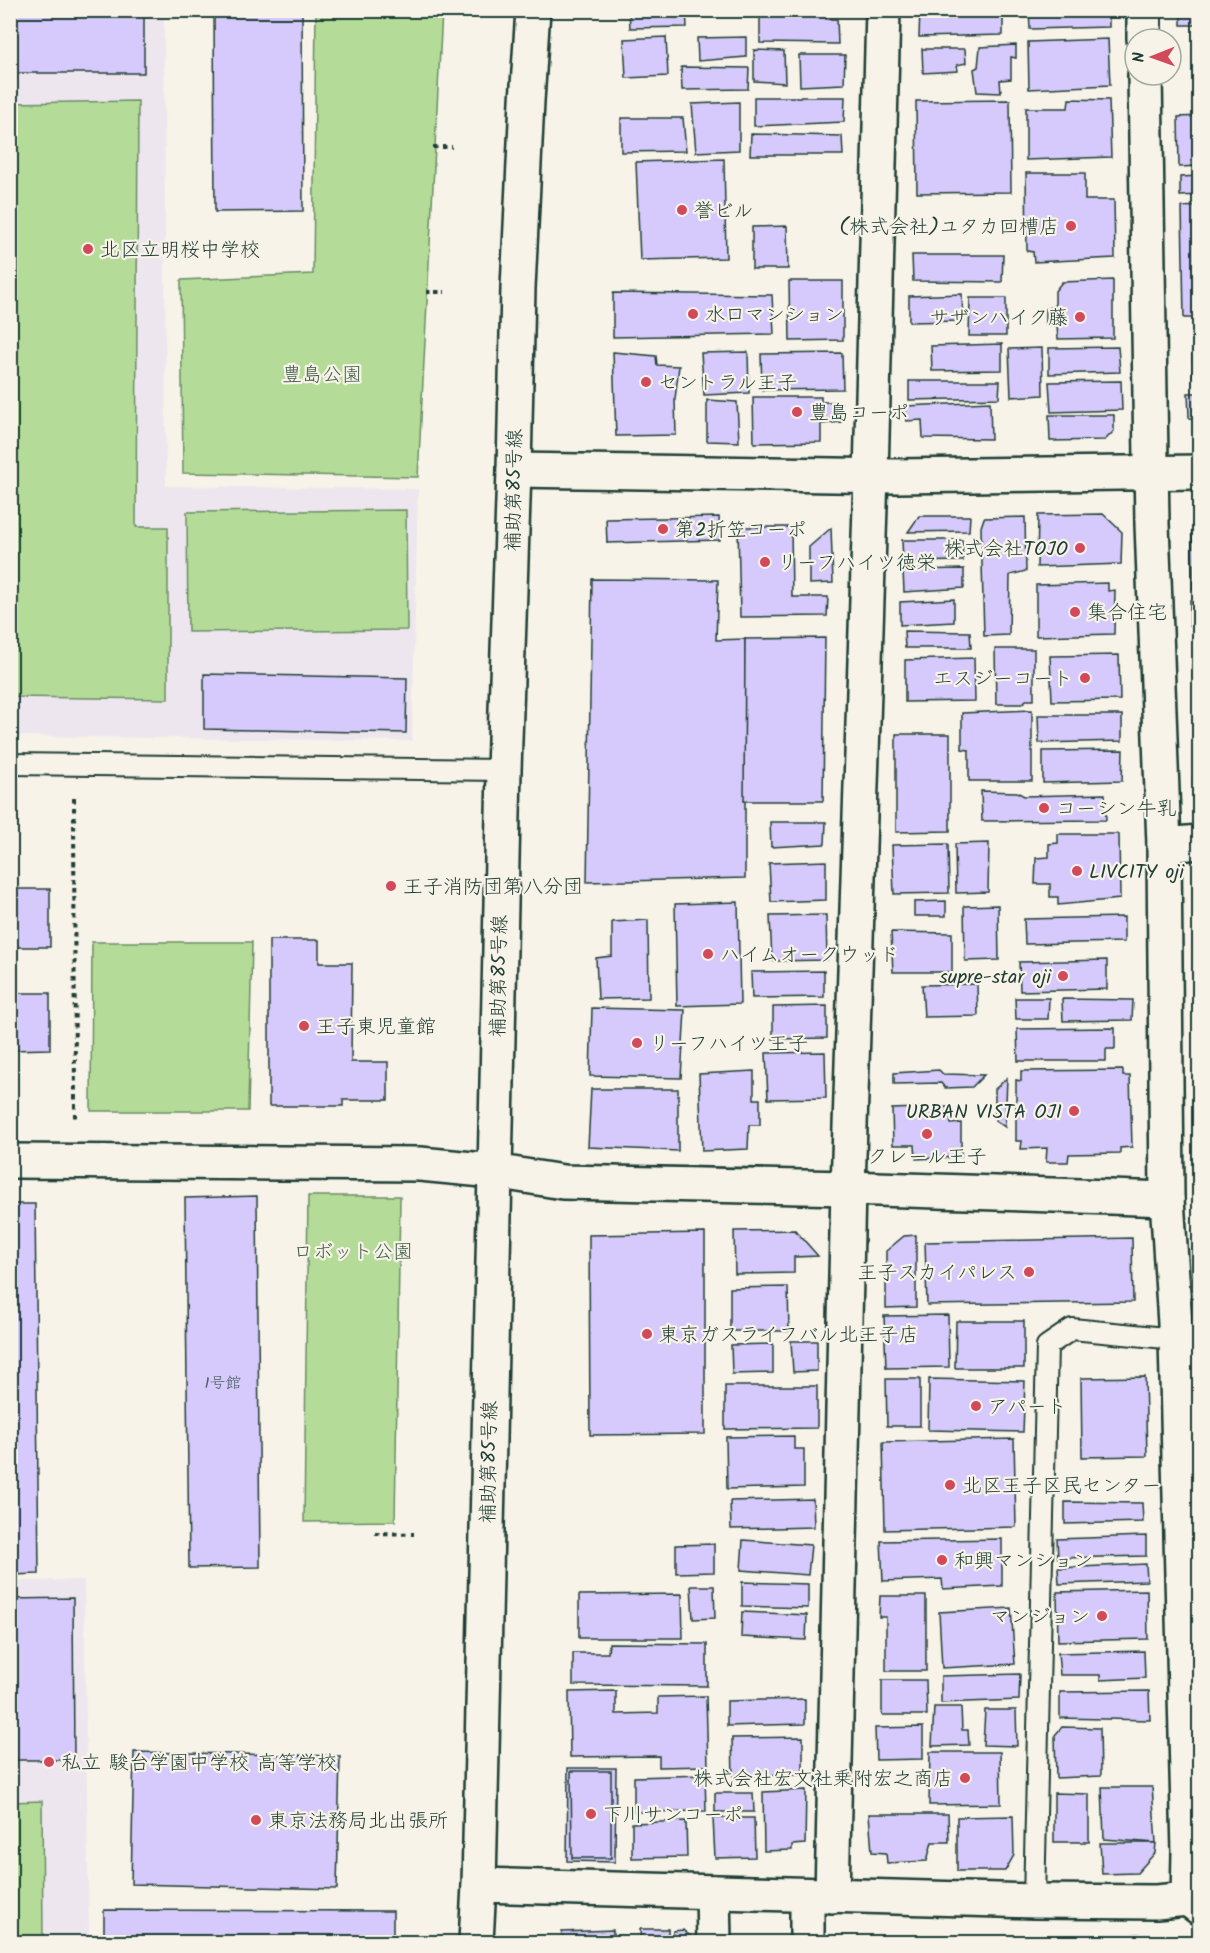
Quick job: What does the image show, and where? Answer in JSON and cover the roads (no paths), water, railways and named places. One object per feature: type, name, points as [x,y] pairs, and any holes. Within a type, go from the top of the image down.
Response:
[{"type":"street","name":"補助第85号線","points":[[476,1942],[518,277],[526,101],[533,10]]},
{"type":"street","points":[[807,1942],[819,1895],[848,1188],[872,475],[883,10]]},
{"type":"street","points":[[1144,10],[1144,27]]},
{"type":"street","points":[[479,1885],[1194,1904],[1189,1852],[1189,1429],[1176,1339],[1167,1199],[1164,845],[1151,472],[1145,87]]},
{"type":"street","points":[[514,470],[872,475],[1200,472]]},
{"type":"street","points":[[1164,845],[1200,842]]},
{"type":"street","points":[[10,1161],[420,1164],[494,1171],[563,1182],[848,1188],[1167,1199]]},
{"type":"street","points":[[713,1892],[714,1942]]},
{"type":"lane","points":[[10,764],[504,770]]},
{"type":"lane","points":[[1034,1901],[1047,1346],[1072,1329],[1176,1339]]},
{"type":"place","name":"誉ビル","points":[[682,210]]},
{"type":"place","name":"(株式会社)ユタカ回槽店","points":[[1071,226]]},
{"type":"place","name":"北区立明桜中学校","points":[[88,249]]},
{"type":"place","name":"水口マンション","points":[[693,314]]},
{"type":"place","name":"サザンハイク藤","points":[[1080,317]]},
{"type":"place","name":"セントラル王子","points":[[646,382]]},
{"type":"place","name":"豊島コーポ","points":[[797,412]]},
{"type":"place","name":"第2折笠コーポ","points":[[663,529]]},
{"type":"place","name":"株式会社TOJO","points":[[1080,548]]},
{"type":"place","name":"リーフハイツ徳栄","points":[[765,562]]},
{"type":"place","name":"集合住宅","points":[[1075,612]]},
{"type":"place","name":"エスジーコート","points":[[1085,678]]},
{"type":"place","name":"コーシン牛乳","points":[[1044,808]]},
{"type":"place","name":"LIVCITY oji","points":[[1077,871]]},
{"type":"place","name":"王子消防団第八分団","points":[[391,886]]},
{"type":"place","name":"ハイムオークウッド","points":[[708,954]]},
{"type":"place","name":"supre-star oji","points":[[1063,976]]},
{"type":"place","name":"王子東児童館","points":[[304,1026]]},
{"type":"place","name":"リーフハイツ王子","points":[[637,1043]]},
{"type":"place","name":"URBAN VISTA OJI","points":[[1074,1111]]},
{"type":"place","name":"クレール王子","points":[[927,1134]]},
{"type":"place","name":"王子スカイパレス","points":[[1029,1272]]},
{"type":"place","name":"東京ガスライフバル北王子店","points":[[647,1334]]},
{"type":"place","name":"アパート","points":[[976,1406]]},
{"type":"place","name":"北区王子区民センター","points":[[950,1485]]},
{"type":"place","name":"和興マンション","points":[[942,1560]]},
{"type":"place","name":"マンジョン","points":[[1102,1616]]},
{"type":"place","name":"私立 駿台学園中学校 高等学校","points":[[49,1762]]},
{"type":"place","name":"株式会社宏文社乗附宏之商店","points":[[965,1778]]},
{"type":"place","name":"下川サンコーポ","points":[[591,1814]]},
{"type":"place","name":"東京法務局北出張所","points":[[256,1820]]},
{"type":"park label","name":"豊島公園","points":[[322,374]]},
{"type":"park label","name":"ロボット公園","points":[[353,1251]]}]
